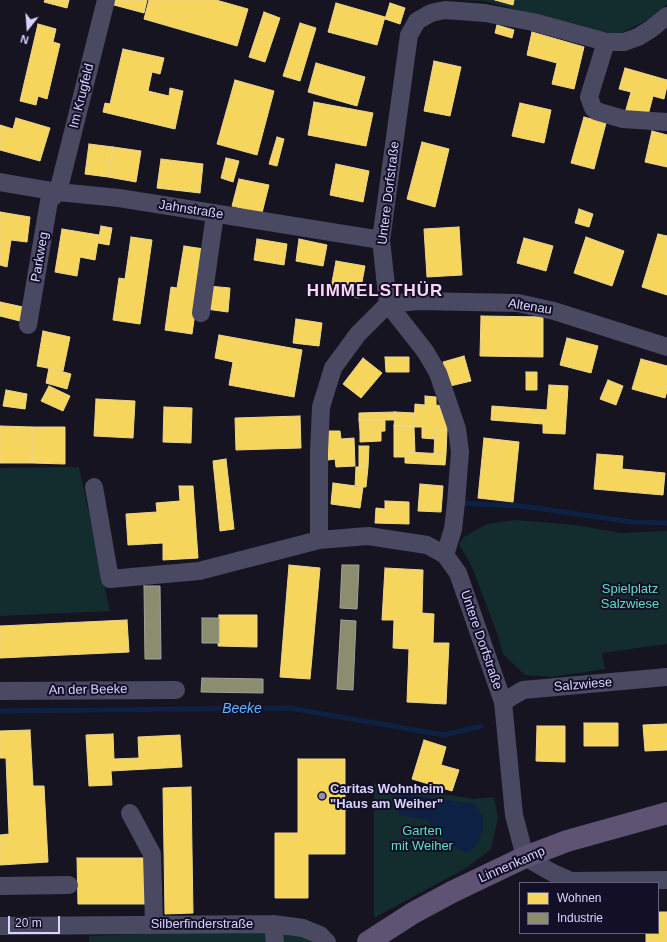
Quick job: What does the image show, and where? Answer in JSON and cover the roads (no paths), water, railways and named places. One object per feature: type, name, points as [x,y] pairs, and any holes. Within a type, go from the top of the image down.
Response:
[{"type":"main road","name":"Linnenkamp","points":[[380,939],[413,913],[452,892],[525,857],[567,841],[667,813]]},
{"type":"street","name":"Im Krugfeld","points":[[58,192],[106,0]]},
{"type":"street","name":"Untere Dorfstraße","points":[[388,304],[381,240],[409,35],[417,21],[431,13],[446,10],[485,13],[533,22],[606,42],[624,42],[638,37],[667,16]]},
{"type":"street","points":[[606,42],[589,97],[593,108],[623,119],[667,122]]},
{"type":"street","name":"Jahnstraße","points":[[0,182],[58,192],[119,198],[381,240]]},
{"type":"street","name":"Parkweg","points":[[28,326],[49,201],[58,192]]},
{"type":"street","points":[[201,313],[215,214]]},
{"type":"street","name":"Altenau","points":[[388,304],[418,301],[518,303],[554,310],[667,347]]},
{"type":"street","points":[[319,540],[319,452],[321,408],[333,368],[358,334],[388,304],[425,351],[438,373],[457,428],[460,452],[456,503],[452,529],[445,555]]},
{"type":"street","name":"Untere Dorfstraße","points":[[94,487],[110,579],[199,571],[319,540],[368,536],[427,544],[445,555],[458,573],[503,702],[514,814],[525,857]]},
{"type":"street","name":"Salzwiese","points":[[503,702],[523,690],[667,678]]},
{"type":"street","name":"An der Beeke","points":[[0,691],[176,690]]},
{"type":"street","points":[[130,813],[152,854],[154,924]]},
{"type":"street","points":[[525,857],[552,873],[571,881],[667,880]]},
{"type":"street","points":[[0,886],[69,885]]},
{"type":"street","points":[[273,924],[276,942]]},
{"type":"street","name":"Silberfinderstraße","points":[[0,926],[273,924],[303,928],[320,935],[327,942]]},
{"type":"water","points":[[396,793],[475,804],[483,817],[483,829],[478,843],[467,853],[453,847],[435,832],[427,820],[399,815]]},
{"type":"waterway","points":[[459,503],[522,506],[632,522],[667,523]]},
{"type":"waterway","name":"Beeke","points":[[0,711],[289,708],[444,735],[481,726]]},
{"type":"place","name":"Caritas Wohnheim \"Haus am Weiher\"","points":[[322,796]]},
{"type":"district","name":"HIMMELSTHÜR","points":[[375,291]]},
{"type":"park label","name":"Spielplatz Salzwiese","points":[[630,596]]},
{"type":"park label","name":"Garten mit Weiher","points":[[422,838]]}]
